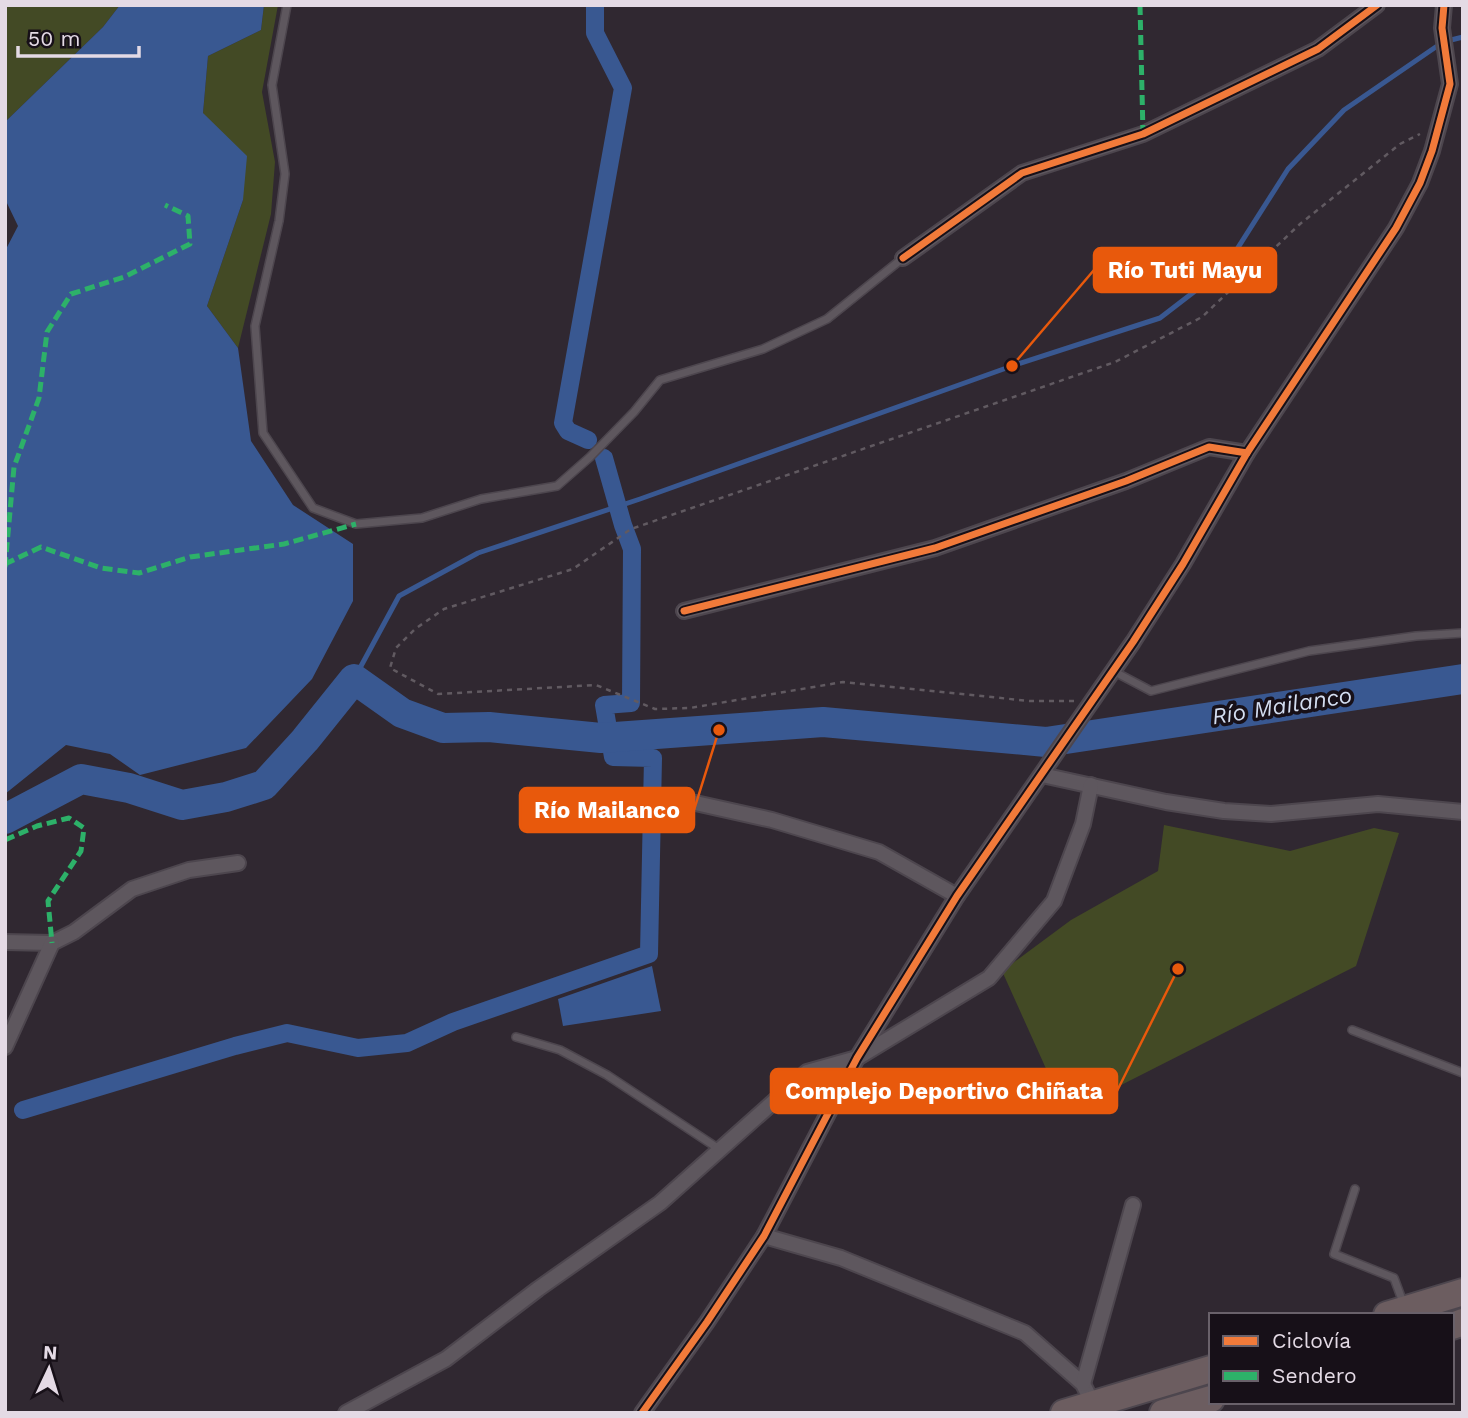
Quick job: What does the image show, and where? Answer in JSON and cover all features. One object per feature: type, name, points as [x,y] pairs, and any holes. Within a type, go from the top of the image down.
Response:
[{"type":"highway","points":[[1396,1312],[1463,1292]]},
{"type":"highway","points":[[1064,1413],[1088,1394],[1209,1369]]},
{"type":"highway","points":[[1163,1413],[1209,1400]]},
{"type":"street","points":[[903,258],[1022,173],[1143,134],[1318,49],[1377,5]]},
{"type":"street","points":[[642,1413],[764,1236],[857,1058],[957,896],[1113,671],[1183,564],[1247,453],[1396,228],[1420,183],[1450,84],[1442,28],[1444,5]]},
{"type":"street","points":[[684,611],[935,548],[1126,481],[1209,447],[1247,453]]},
{"type":"street","points":[[1042,775],[1166,802],[1224,811],[1271,814],[1378,804],[1463,812]]},
{"type":"street","points":[[346,1413],[446,1359],[538,1289],[660,1203],[807,1072],[857,1058],[989,978],[1054,901],[1083,824],[1091,785]]},
{"type":"street","points":[[673,798],[772,820],[879,852],[957,896]]},
{"type":"street","points":[[5,942],[52,943],[74,932],[132,889],[189,870],[238,863]]},
{"type":"street","points":[[5,1047],[52,943]]},
{"type":"street","points":[[1088,1394],[1133,1205]]},
{"type":"street","points":[[764,1236],[841,1258],[1026,1334],[1088,1394]]},
{"type":"lane","points":[[287,5],[272,85],[285,174],[279,221],[255,326],[262,433],[313,508],[356,524],[422,518],[481,499],[556,486],[617,430],[660,380],[763,349],[827,319],[903,258]]},
{"type":"lane","points":[[1113,671],[1151,691],[1309,651],[1416,636],[1463,633]]},
{"type":"lane","points":[[1352,1030],[1463,1073]]},
{"type":"lane","points":[[516,1037],[560,1050],[607,1075],[720,1150]]},
{"type":"lane","points":[[1355,1189],[1334,1254],[1394,1278],[1396,1312]]},
{"type":"path","points":[[1092,701],[1030,701],[843,682],[690,708],[655,709],[596,685],[438,694],[390,668],[396,648],[415,629],[443,609],[573,569],[631,529],[1115,362],[1202,317],[1300,224],[1400,144],[1440,123]]},
{"type":"green space","points":[[5,5],[120,5],[103,27],[5,122]]},
{"type":"green space","points":[[264,5],[278,5],[262,92],[275,162],[271,214],[238,348],[207,306],[243,200],[203,113],[208,56],[261,30]]},
{"type":"green space","points":[[1164,825],[1290,851],[1374,828],[1399,833],[1356,966],[1066,1113],[1002,971],[1071,920],[1158,871]]},
{"type":"water","points":[[120,5],[264,5],[261,30],[208,56],[203,113],[247,156],[243,200],[207,306],[238,348],[251,441],[293,505],[353,544],[353,601],[312,679],[246,748],[140,775],[110,754],[66,745],[5,794],[5,251],[18,226],[5,199],[5,122],[103,27]]},
{"type":"water","points":[[652,966],[661,1011],[563,1026],[558,999]]},
{"type":"waterway","points":[[588,440],[568,431],[563,423],[623,88],[595,33],[595,5]]},
{"type":"waterway","points":[[354,679],[399,596],[478,553],[640,499],[1012,366],[1160,318],[1225,268],[1288,169],[1344,110],[1443,42],[1463,37]]},
{"type":"waterway","points":[[23,1110],[287,1033],[358,1048],[407,1043],[453,1022],[649,954],[653,758],[613,757],[604,705],[631,703],[632,549],[604,458]]},
{"type":"waterway","name":"Río Mailanco","points":[[5,819],[81,779],[129,788],[182,805],[226,797],[264,785],[305,740],[354,679],[402,713],[443,728],[489,727],[601,738],[823,722],[1046,742],[1463,679]]},
{"type":"marked path","points":[[1140,5],[1143,134]]},
{"type":"marked path","points":[[5,567],[14,467],[39,398],[47,332],[71,294],[124,277],[190,244],[188,216],[165,205]]},
{"type":"marked path","points":[[5,564],[41,547],[101,568],[139,573],[190,557],[284,544],[356,524]]},
{"type":"marked path","points":[[5,840],[37,826],[69,818],[84,828],[81,851],[48,901],[52,943]]},
{"type":"cycle path","points":[[903,258],[1022,173],[1143,134],[1318,49],[1377,5]]},
{"type":"cycle path","points":[[642,1413],[764,1236],[857,1058],[957,896],[1133,642],[1183,564],[1247,453],[1396,228],[1420,183],[1432,151],[1450,84],[1442,28],[1444,5]]},
{"type":"cycle path","points":[[684,611],[935,548],[1126,481],[1209,447],[1247,453]]},
{"type":"place","name":"Río Tuti Mayu","points":[[1012,366]]},
{"type":"place","name":"Río Mailanco","points":[[719,730]]},
{"type":"place","name":"Complejo Deportivo Chiñata","points":[[1178,969]]}]
